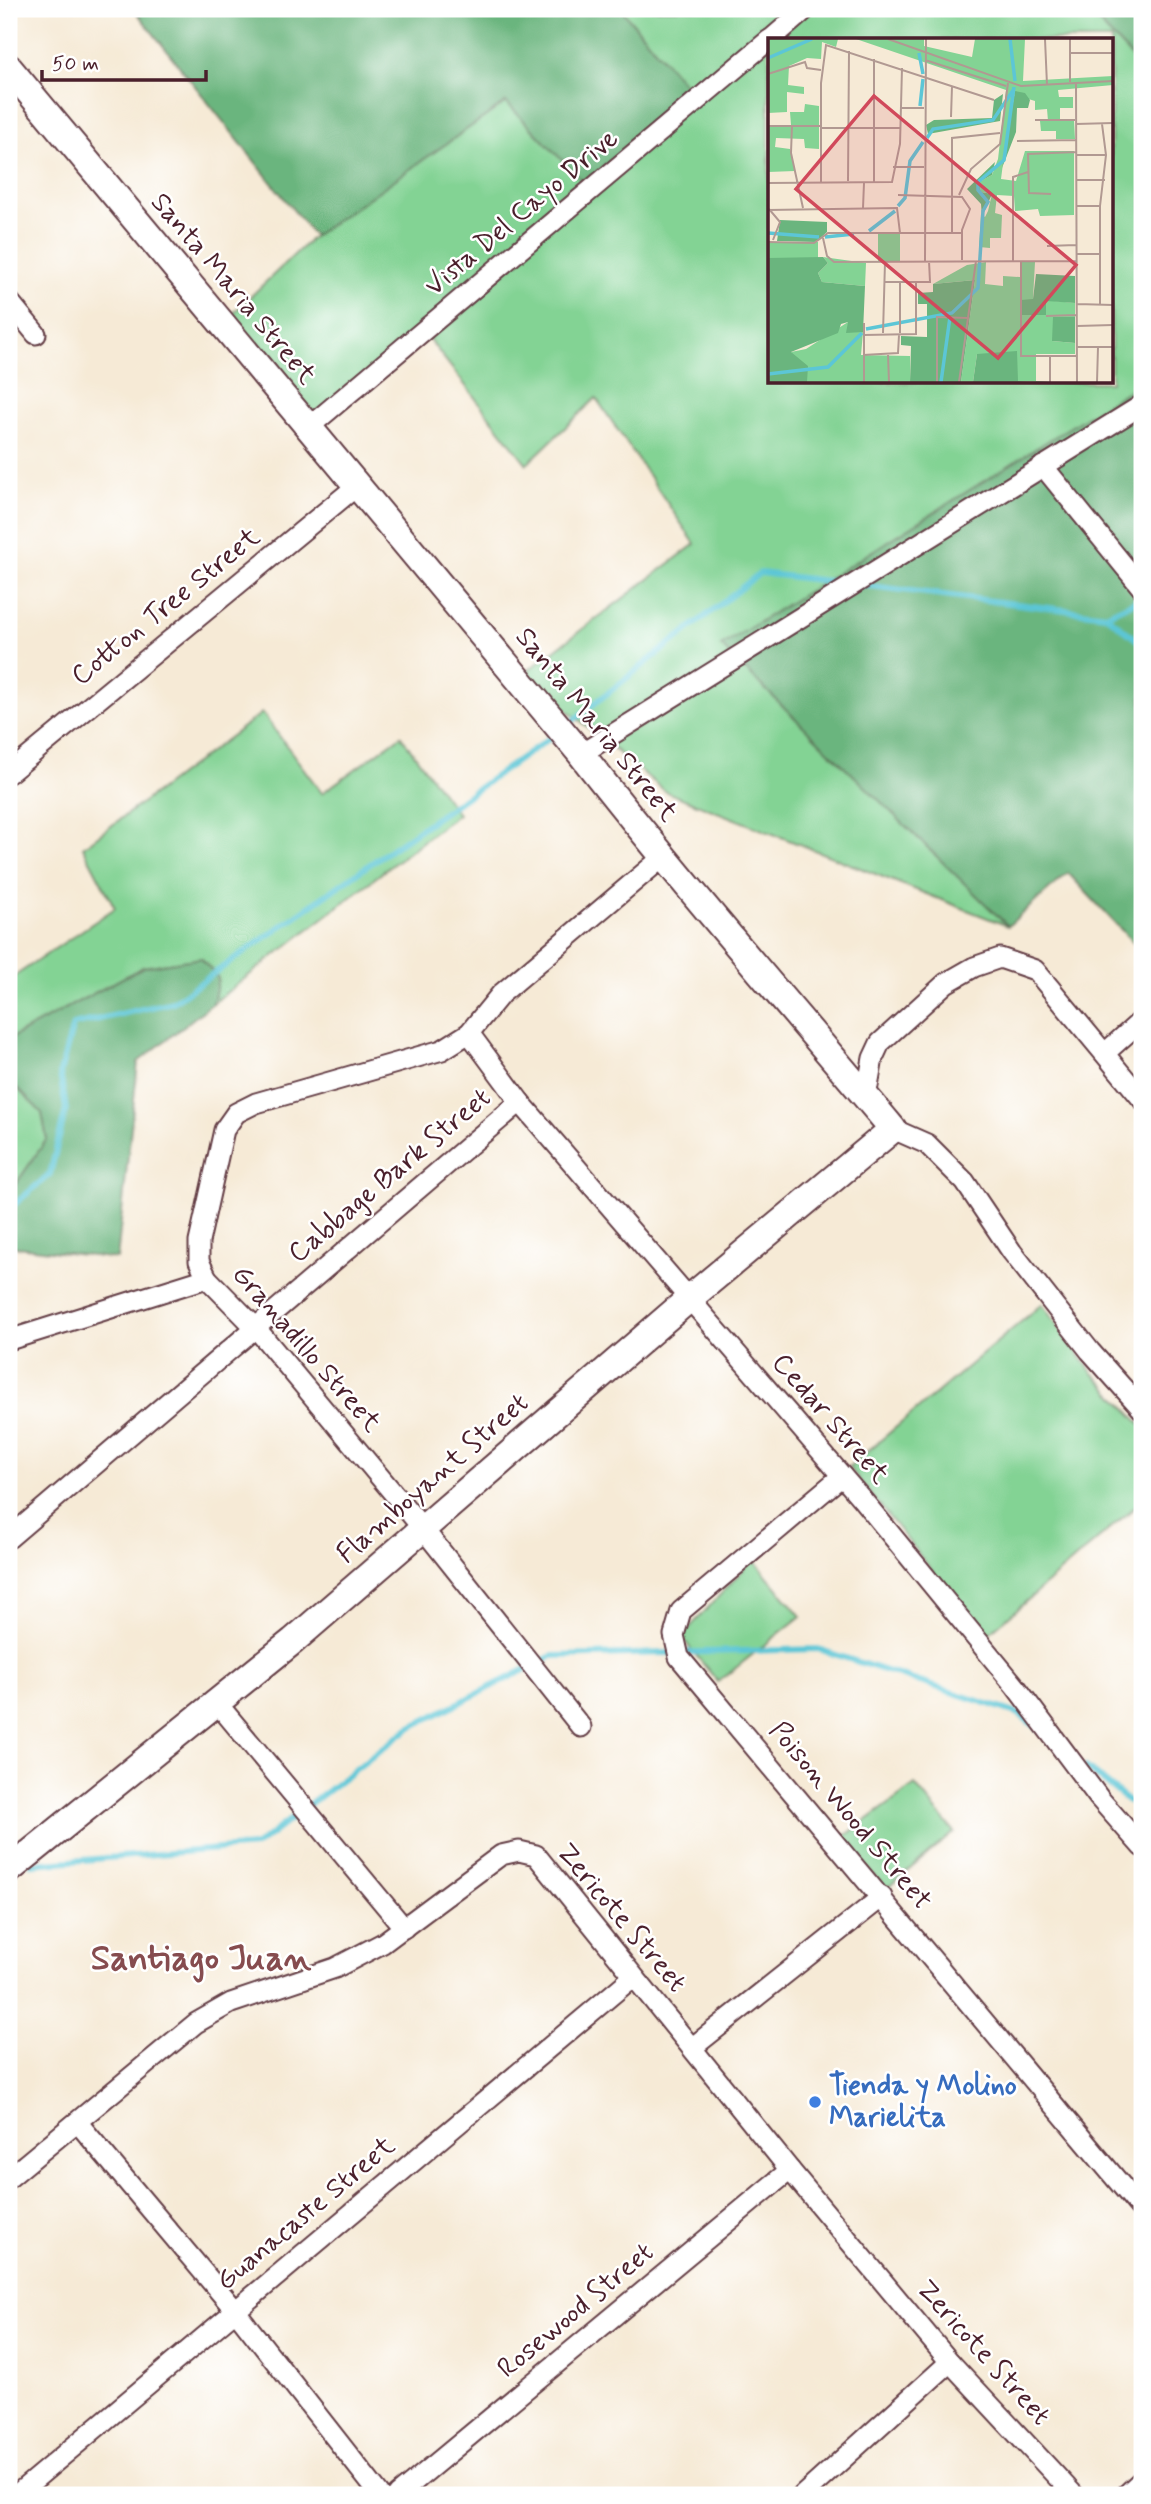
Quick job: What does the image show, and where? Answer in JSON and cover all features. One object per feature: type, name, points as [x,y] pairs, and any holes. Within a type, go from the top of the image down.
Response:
[{"type":"street","name":"Vista Del Cayo Drive","points":[[772,38],[806,9]]},
{"type":"street","name":"Vista Del Cayo Drive","points":[[309,427],[768,42]]},
{"type":"street","name":"Santa Maria Street","points":[[9,68],[581,754],[662,858],[893,1129],[927,1144],[965,1182],[1012,1252],[1090,1351],[1142,1409]]},
{"type":"street","points":[[9,301],[36,334]]},
{"type":"street","points":[[581,754],[1142,405]]},
{"type":"street","points":[[1043,466],[1142,588]]},
{"type":"street","name":"Cotton Tree Street","points":[[9,773],[358,485]]},
{"type":"street","name":"Granadillo Street","points":[[581,1727],[424,1530],[255,1328],[206,1278],[199,1261],[199,1242],[224,1130],[236,1113],[256,1102],[442,1049],[469,1033],[501,993],[662,858]]},
{"type":"street","points":[[866,1097],[873,1058],[880,1043],[946,983],[974,967],[1000,958],[1019,962],[1035,970],[1142,1100]]},
{"type":"street","points":[[1105,1053],[1142,1020]]},
{"type":"street","name":"Cedar Street","points":[[469,1033],[520,1102],[842,1476],[1016,1687],[1099,1798],[1142,1847]]},
{"type":"street","name":"Cabbage Bark Street","points":[[9,1538],[520,1102]]},
{"type":"street","name":"Flamboyant Street","points":[[9,1870],[424,1530],[690,1298],[893,1129]]},
{"type":"street","points":[[9,1340],[206,1278]]},
{"type":"street","name":"Poison Wood Street","points":[[842,1476],[681,1611],[674,1635],[679,1657],[1142,2210]]},
{"type":"street","points":[[216,1703],[404,1928]]},
{"type":"street","name":"Zericote Street","points":[[9,2178],[196,2023],[232,2003],[335,1968],[383,1943],[501,1855],[519,1851],[536,1855],[548,1866],[633,1977],[790,2170],[950,2362],[1074,2495]]},
{"type":"street","points":[[692,2047],[882,1898]]},
{"type":"street","name":"Guanacaste Street","points":[[16,2495],[633,1977]]},
{"type":"street","points":[[78,2123],[235,2310],[380,2495]]},
{"type":"street","name":"Rosewood Street","points":[[398,2495],[790,2170]]},
{"type":"street","points":[[803,2495],[950,2362]]},
{"type":"street","points":[[1126,2495],[1142,2480]]},
{"type":"green space","points":[[134,9],[621,9],[695,97],[589,188],[506,102],[314,236]]},
{"type":"green space","points":[[621,9],[1086,9],[1142,68],[1142,382],[722,646],[1008,926],[666,792],[523,674],[695,544],[596,398],[527,464],[428,338],[318,424],[225,321],[314,236],[506,102],[589,188],[695,97]]},
{"type":"green space","points":[[1086,9],[1142,9],[1142,68]]},
{"type":"green space","points":[[1142,382],[1142,952],[1068,873],[1008,926],[721,646]]},
{"type":"green space","points":[[262,713],[322,793],[401,736],[458,814],[213,1003],[218,978],[201,958],[143,967],[9,1039],[9,980],[115,908],[83,847]]},
{"type":"green space","points":[[201,958],[218,978],[213,1003],[138,1062],[117,1259],[9,1246],[9,1194],[47,1139],[42,1113],[9,1080],[9,1039],[143,967]]},
{"type":"green space","points":[[9,1080],[42,1113],[47,1139],[9,1194]]},
{"type":"green space","points":[[1042,1304],[1091,1371],[1142,1425],[1142,1501],[985,1637],[849,1467]]},
{"type":"green space","points":[[753,1559],[801,1616],[718,1682],[681,1637]]},
{"type":"green space","points":[[915,1785],[954,1832],[886,1889],[841,1839]]},
{"type":"waterway","points":[[566,726],[760,573],[844,583]]},
{"type":"waterway","points":[[862,585],[1106,615],[1142,644]]},
{"type":"waterway","points":[[1106,615],[1142,598]]},
{"type":"waterway","points":[[9,1209],[50,1174],[66,1109],[60,1073],[73,1025],[173,1002],[557,733]]},
{"type":"waterway","points":[[32,1864],[256,1846],[409,1728],[552,1656],[818,1649],[1019,1714],[1039,1730]]},
{"type":"waterway","points":[[1086,1767],[1142,1812]]},
{"type":"place","name":"Tienda y Molino Marielita","points":[[815,2102]]},
{"type":"district","name":"Santiago Juan","points":[[201,1959]]}]
